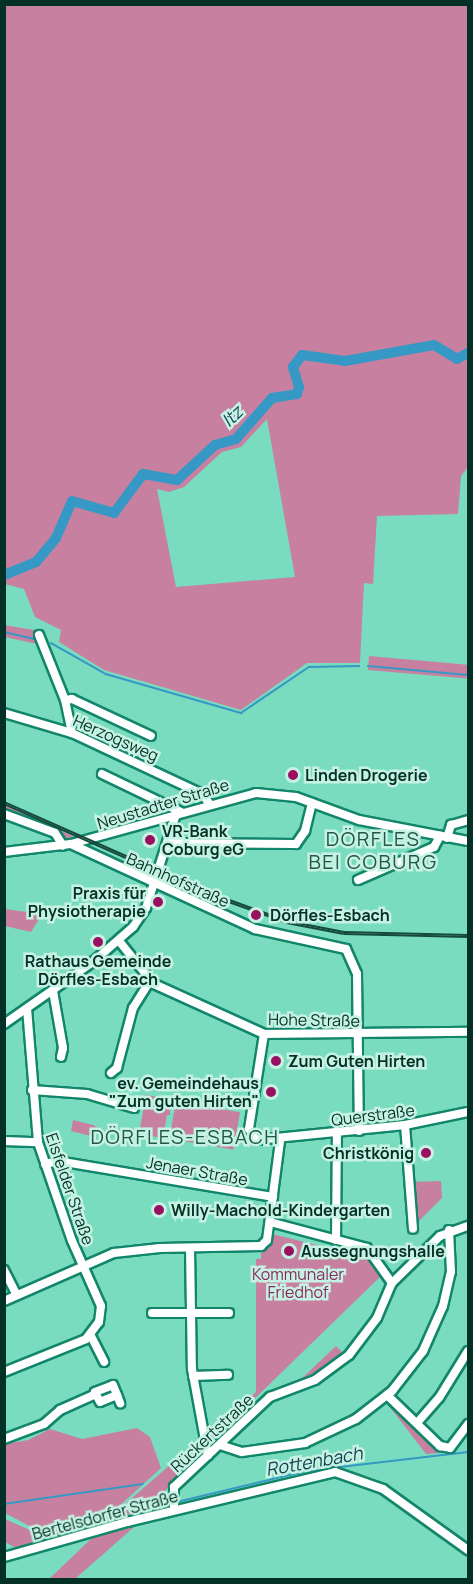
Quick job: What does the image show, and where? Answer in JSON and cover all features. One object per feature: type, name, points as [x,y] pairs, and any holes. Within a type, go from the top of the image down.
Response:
[{"type":"street","points":[[39,635],[65,700],[72,732]]},
{"type":"street","points":[[65,700],[72,699],[151,735]]},
{"type":"street","name":"Herzogsweg","points":[[4,714],[72,732],[202,794],[209,803]]},
{"type":"street","points":[[4,1024],[53,991],[119,941],[141,916],[155,882],[178,813],[102,774]]},
{"type":"street","name":"Neustadter Straße","points":[[4,852],[67,845],[209,803],[265,793],[312,803],[345,817],[468,841]]},
{"type":"street","points":[[167,843],[296,844],[305,831],[312,803]]},
{"type":"street","name":"Bahnhofstraße","points":[[4,814],[55,833],[67,845],[155,882],[255,929],[346,949],[357,974],[360,1035]]},
{"type":"street","points":[[358,880],[434,847],[451,825],[468,820]]},
{"type":"street","name":"Hohe Straße","points":[[119,941],[150,981],[264,1034],[360,1035],[468,1032]]},
{"type":"street","points":[[111,1074],[117,1068],[133,1008],[150,981]]},
{"type":"street","points":[[53,991],[63,1048],[61,1057]]},
{"type":"street","name":"Eisfelder Straße","points":[[27,1009],[31,1015],[32,1090],[38,1142],[82,1265],[101,1306],[99,1322],[91,1336]]},
{"type":"street","name":"Querstraße","points":[[264,1034],[249,1136],[256,1140],[280,1141],[405,1125],[468,1112]]},
{"type":"street","points":[[359,1131],[360,1035]]},
{"type":"street","points":[[32,1090],[87,1094],[134,1107]]},
{"type":"street","points":[[405,1125],[413,1229]]},
{"type":"street","points":[[336,1240],[337,1133]]},
{"type":"street","points":[[4,1141],[38,1142]]},
{"type":"street","points":[[4,1301],[82,1265],[133,1250],[261,1246],[267,1240],[280,1141]]},
{"type":"street","name":"Jenaer Straße","points":[[45,1164],[58,1161],[273,1197]]},
{"type":"street","points":[[270,1222],[370,1250],[392,1283]]},
{"type":"street","points":[[220,1445],[242,1452],[305,1443],[337,1430],[387,1395],[423,1351],[443,1306],[451,1272],[449,1230],[468,1226]]},
{"type":"street","name":"Rückertstraße","points":[[173,1505],[174,1487],[270,1397],[315,1380],[349,1355],[377,1318],[392,1283],[449,1230]]},
{"type":"street","points":[[190,1248],[193,1376],[208,1456]]},
{"type":"street","points":[[4,1270],[17,1295]]},
{"type":"street","points":[[152,1313],[228,1313]]},
{"type":"street","points":[[4,1372],[91,1336],[104,1362]]},
{"type":"street","points":[[417,1424],[439,1398],[468,1351]]},
{"type":"street","points":[[193,1376],[228,1375]]},
{"type":"street","points":[[4,1439],[44,1424],[60,1410],[113,1385],[119,1399]]},
{"type":"street","points":[[387,1395],[440,1446],[447,1448],[468,1424]]},
{"type":"street","name":"Bertelsdorfer Straße","points":[[4,1557],[173,1505],[212,1501],[319,1474],[351,1474],[411,1506],[468,1550]]},
{"type":"green space","points":[[5,4],[468,5],[468,467],[461,476],[458,514],[377,516],[373,584],[364,583],[360,663],[307,663],[241,710],[104,670],[59,642],[61,630],[35,617],[24,589],[5,584]],"holes":[[[267,419],[295,577],[176,587],[157,489],[169,492],[184,487],[222,452],[241,447]]]},
{"type":"green space","points":[[4,625],[34,630],[37,644],[5,637]]},
{"type":"green space","points":[[369,656],[468,665],[466,679],[368,670]]},
{"type":"green space","points":[[4,805],[74,837],[66,838],[5,812]]},
{"type":"green space","points":[[5,909],[42,914],[31,932],[5,926]]},
{"type":"green space","points":[[146,1095],[170,1099],[170,1115],[167,1115],[163,1138],[139,1134]]},
{"type":"green space","points":[[176,1101],[240,1112],[233,1150],[169,1138]]},
{"type":"green space","points":[[73,1120],[101,1129],[96,1130],[95,1137],[71,1131]]},
{"type":"green space","points":[[441,1181],[442,1198],[415,1225],[411,1182]]},
{"type":"green space","name":"Kommunaler Friedhof","points":[[272,1234],[369,1258],[381,1276],[210,1442],[209,1438],[256,1392],[256,1259],[261,1259],[261,1251],[269,1247]]},
{"type":"green space","points":[[336,1346],[344,1354],[297,1383]]},
{"type":"green space","points":[[389,1400],[439,1449],[439,1453],[426,1454],[386,1402]]},
{"type":"green space","points":[[137,1428],[150,1437],[161,1468],[103,1521],[50,1537],[5,1513],[5,1444],[28,1440],[50,1429],[82,1439]]},
{"type":"green space","points":[[194,1444],[200,1452],[198,1457],[164,1492],[166,1506],[117,1517],[117,1511]]},
{"type":"green space","points":[[5,1519],[43,1536],[44,1539],[16,1548],[5,1542]]},
{"type":"green space","points":[[134,1527],[75,1579],[48,1580],[94,1536]]},
{"type":"waterway","name":"Itz","points":[[4,575],[36,562],[56,538],[72,501],[114,513],[143,474],[177,480],[215,445],[236,439],[272,398],[297,394],[299,387],[293,367],[302,355],[345,361],[434,345],[457,359],[468,353]]},
{"type":"waterway","points":[[4,632],[34,639]]},
{"type":"waterway","points":[[51,643],[106,674],[241,713],[309,667],[359,666]]},
{"type":"waterway","points":[[368,666],[468,675]]},
{"type":"waterway","name":"Rottenbach","points":[[177,1502],[306,1471],[468,1452]]},
{"type":"waterway","points":[[4,1504],[143,1484]]},
{"type":"waterway","name":"Rottenbach","points":[[159,1497],[170,1502]]},
{"type":"railway","points":[[4,803],[207,893],[287,922],[344,933],[468,936]]},
{"type":"place","name":"Linden Drogerie","points":[[293,775]]},
{"type":"place","name":"VR-Bank Coburg eG","points":[[150,840]]},
{"type":"place","name":"Praxis für Physiotherapie","points":[[158,902]]},
{"type":"place","name":"Dörfles-Esbach","points":[[256,915]]},
{"type":"place","name":"Rathaus Gemeinde Dörfles-Esbach","points":[[98,942]]},
{"type":"place","name":"Zum Guten Hirten","points":[[276,1061]]},
{"type":"place","name":"ev. Gemeindehaus \"Zum guten Hirten\"","points":[[271,1092]]},
{"type":"place","name":"Christkönig","points":[[426,1153]]},
{"type":"place","name":"Willy-Machold-Kindergarten","points":[[159,1210]]},
{"type":"place","name":"Aussegnungshalle","points":[[289,1251]]},
{"type":"district","name":"DÖRFLES BEI COBURG","points":[[373,850]]},
{"type":"district","name":"DÖRFLES-ESBACH","points":[[185,1136]]}]
